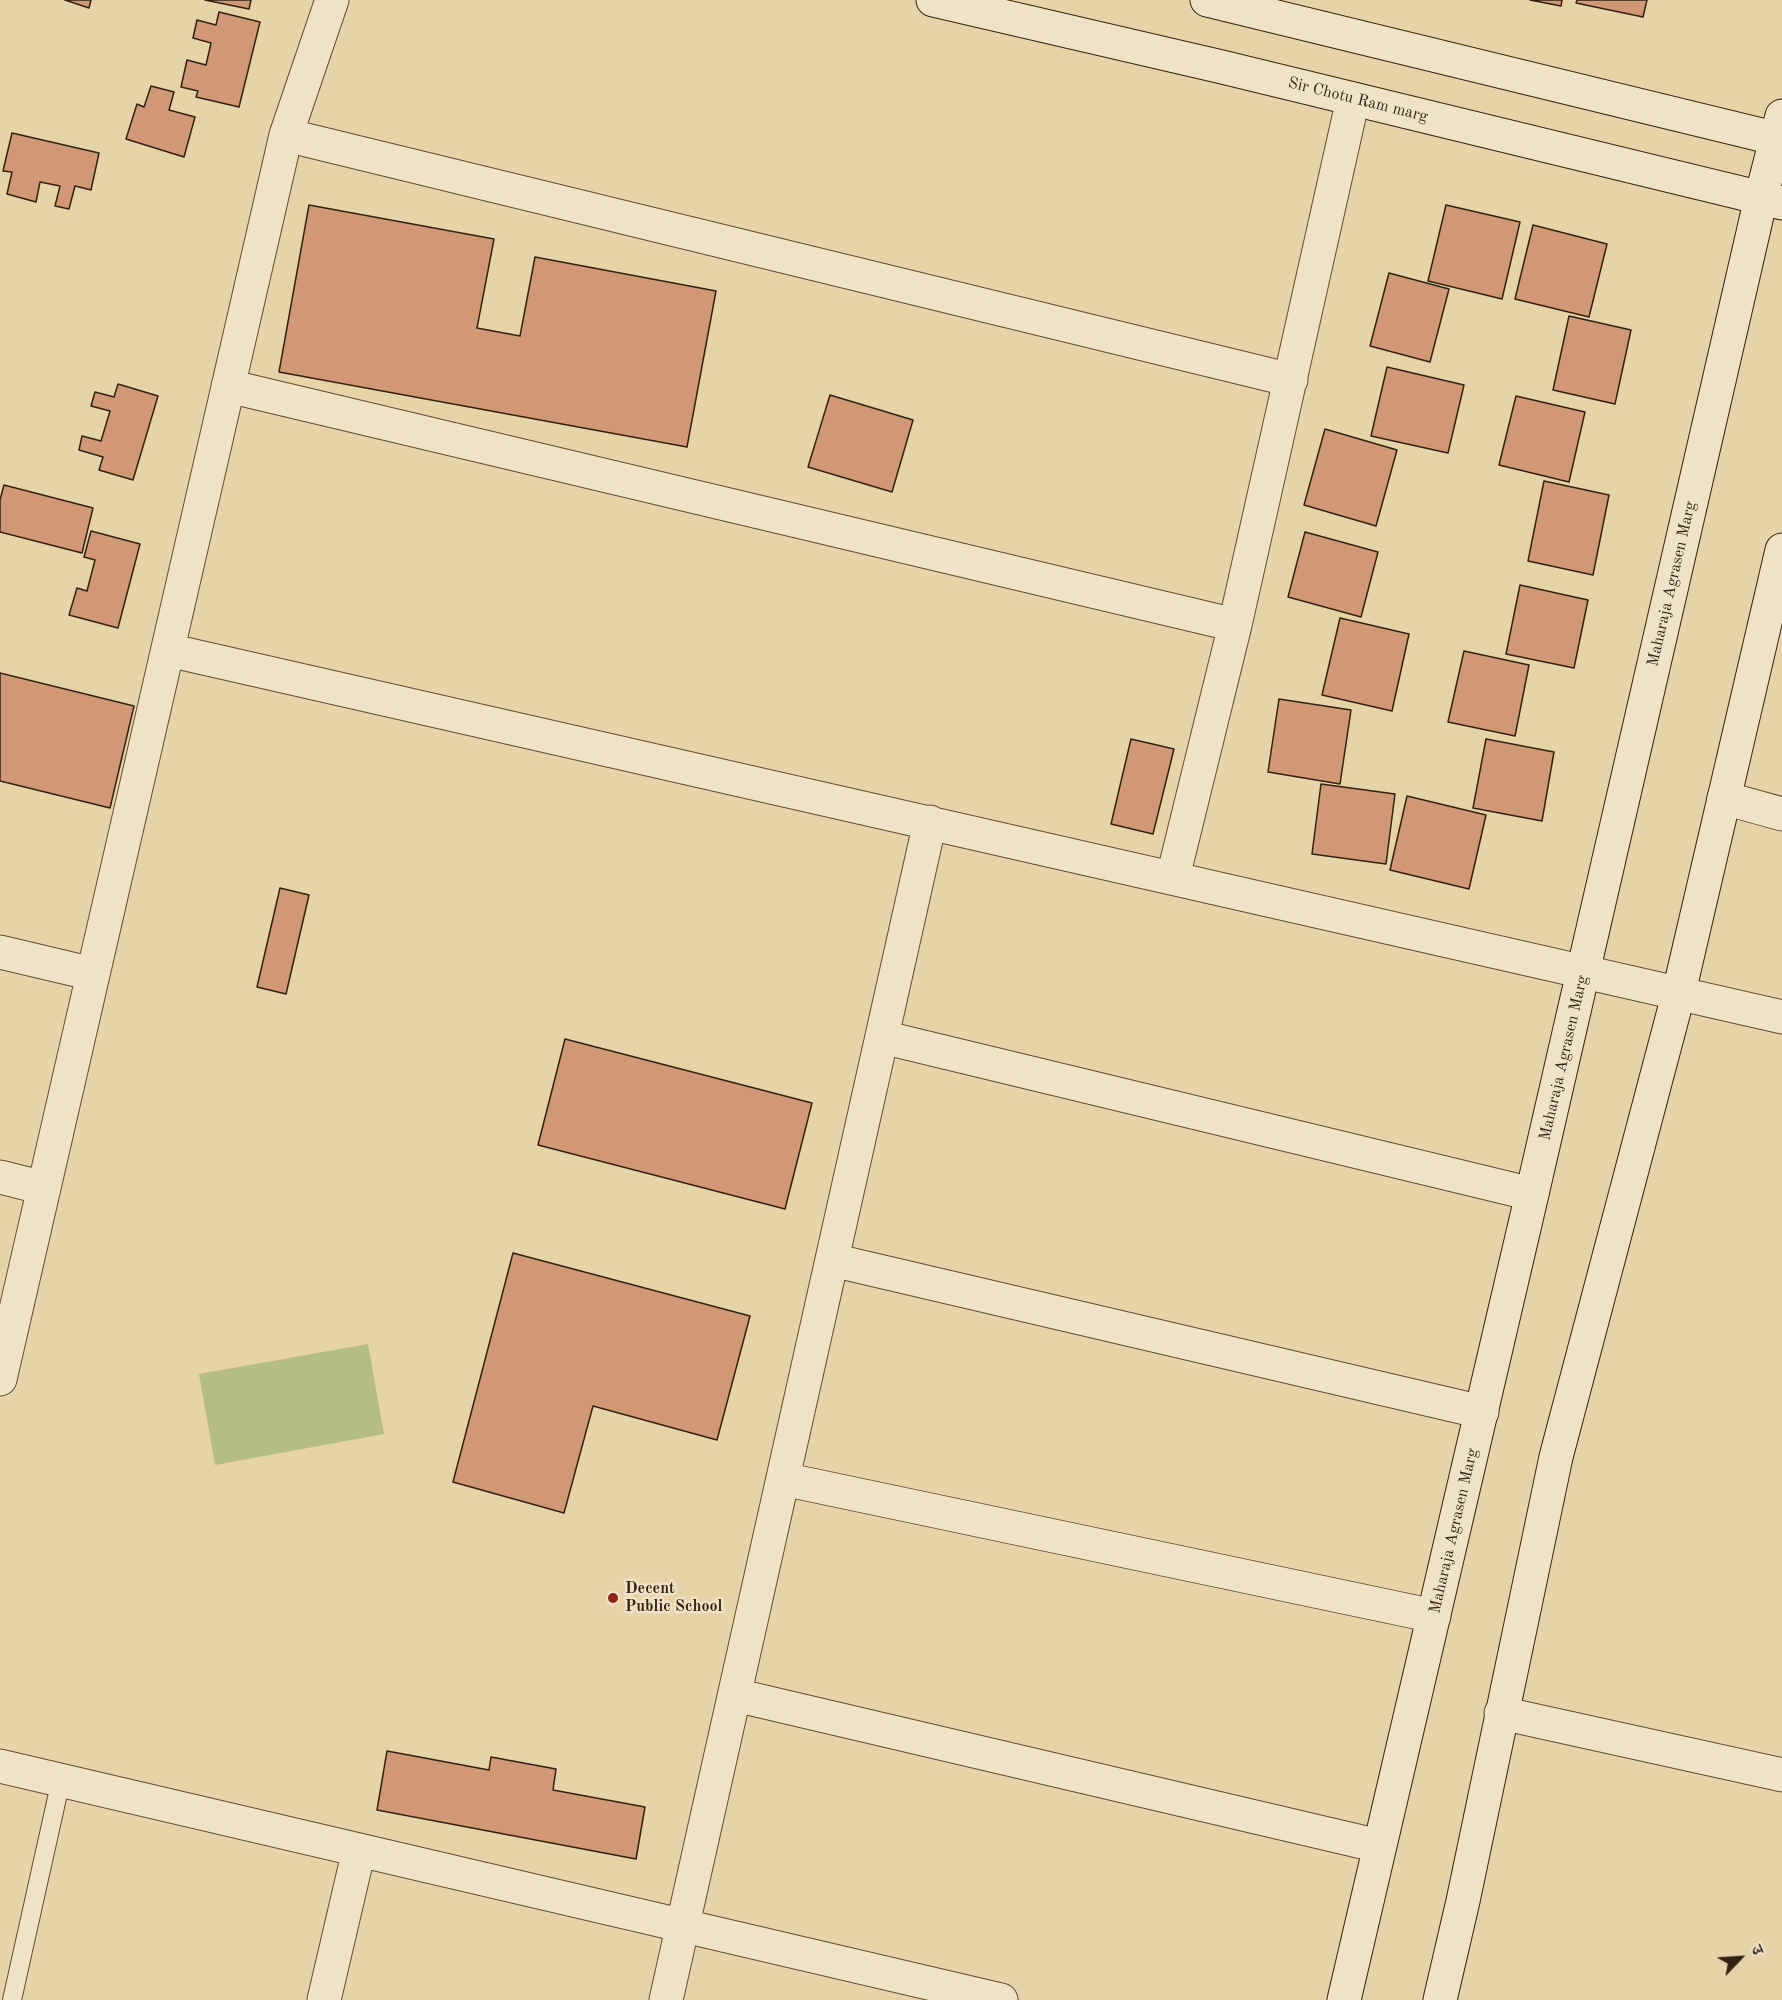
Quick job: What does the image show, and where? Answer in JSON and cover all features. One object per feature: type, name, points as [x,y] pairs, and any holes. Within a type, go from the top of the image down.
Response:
[{"type":"street","points":[[2,1364],[286,135],[332,0]]},
{"type":"street","name":"Sir Chotu Ram marg","points":[[933,0],[1010,8],[1353,99],[1771,201]]},
{"type":"street","points":[[1207,0],[1780,132]]},
{"type":"street","points":[[1178,879],[1173,877],[1235,626],[1353,99]]},
{"type":"street","name":"Maharaja Agrasen Marg","points":[[1344,2000],[1584,971],[1771,201],[1780,132]]},
{"type":"street","points":[[286,135],[1291,380]]},
{"type":"street","points":[[228,386],[1235,626]]},
{"type":"street","points":[[1440,2000],[1463,1901],[1556,1456],[1679,992],[1724,798],[1774,615],[1782,550]]},
{"type":"street","points":[[168,650],[1782,1017]]},
{"type":"street","points":[[1724,798],[1782,814]]},
{"type":"street","points":[[666,2000],[930,822]]},
{"type":"street","points":[[0,952],[93,974]]},
{"type":"street","points":[[882,1037],[1532,1194]]},
{"type":"street","points":[[0,1177],[44,1188]]},
{"type":"street","points":[[832,1260],[1482,1412]]},
{"type":"street","points":[[783,1479],[1434,1616]]},
{"type":"street","points":[[735,1695],[1379,1846]]},
{"type":"street","points":[[1501,1713],[1782,1775]]},
{"type":"street","points":[[0,1766],[1001,2000]]},
{"type":"street","points":[[324,2000],[359,1850]]},
{"type":"lane","points":[[12,2000],[62,1780]]},
{"type":"green space","points":[[368,1344],[384,1434],[215,1465],[199,1374]]},
{"type":"building","points":[[65,0],[91,0],[89,8]]},
{"type":"building","points":[[205,0],[251,0],[249,9]]},
{"type":"building","points":[[1530,0],[1562,0],[1561,6]]},
{"type":"building","points":[[1577,0],[1647,0],[1643,17],[1576,3]]},
{"type":"building","points":[[219,12],[260,22],[239,107],[196,97],[198,91],[181,87],[187,60],[206,65],[211,43],[193,38],[197,20],[216,25]]},
{"type":"building","points":[[151,86],[174,92],[169,110],[195,117],[184,157],[126,139],[137,104],[144,107]]},
{"type":"building","points":[[12,133],[99,153],[91,190],[75,186],[69,209],[55,206],[60,186],[40,182],[36,202],[7,194],[12,172],[3,171]]},
{"type":"building","points":[[309,205],[494,239],[477,328],[520,336],[535,257],[716,291],[687,447],[279,372]]},
{"type":"building","points":[[1446,205],[1520,222],[1502,299],[1428,281]]},
{"type":"building","points":[[1533,225],[1607,244],[1589,317],[1515,299]]},
{"type":"building","points":[[1389,273],[1449,289],[1430,362],[1370,346]]},
{"type":"building","points":[[1569,316],[1631,330],[1615,404],[1553,390]]},
{"type":"building","points":[[1387,367],[1464,385],[1448,453],[1371,436]]},
{"type":"building","points":[[118,384],[158,396],[133,480],[99,470],[103,457],[79,450],[82,436],[101,441],[110,411],[91,406],[95,392],[114,397]]},
{"type":"building","points":[[830,395],[913,420],[892,492],[808,467]]},
{"type":"building","points":[[1516,396],[1585,412],[1569,482],[1499,465]]},
{"type":"building","points":[[1325,429],[1397,450],[1376,526],[1304,505]]},
{"type":"building","points":[[1544,481],[1609,495],[1593,575],[1528,561]]},
{"type":"building","points":[[4,485],[93,508],[82,553],[0,532],[0,500]]},
{"type":"building","points":[[91,531],[140,544],[118,628],[69,615],[77,588],[87,591],[95,560],[84,557]]},
{"type":"building","points":[[1305,532],[1378,552],[1361,617],[1288,597]]},
{"type":"building","points":[[1520,585],[1588,600],[1574,668],[1506,654]]},
{"type":"building","points":[[1340,618],[1409,634],[1392,711],[1322,695]]},
{"type":"building","points":[[1464,651],[1529,665],[1515,736],[1448,722]]},
{"type":"building","points":[[0,673],[134,706],[110,808],[0,781]]},
{"type":"building","points":[[1279,699],[1351,710],[1340,784],[1268,772]]},
{"type":"building","points":[[1131,739],[1174,749],[1153,834],[1111,824]]},
{"type":"building","points":[[1486,739],[1554,752],[1542,821],[1473,808]]},
{"type":"building","points":[[1321,784],[1395,794],[1386,864],[1312,854]]},
{"type":"building","points":[[1407,796],[1486,815],[1469,889],[1390,870]]},
{"type":"building","points":[[280,888],[309,895],[286,994],[257,987]]},
{"type":"building","points":[[565,1039],[812,1103],[785,1209],[538,1145]]},
{"type":"building","points":[[513,1253],[750,1316],[717,1440],[593,1406],[564,1513],[453,1482]]},
{"type":"building","points":[[387,1751],[489,1770],[491,1757],[556,1769],[553,1790],[645,1807],[636,1859],[377,1810]]},
{"type":"place","name":"Decent Public School","points":[[613,1598]]}]
